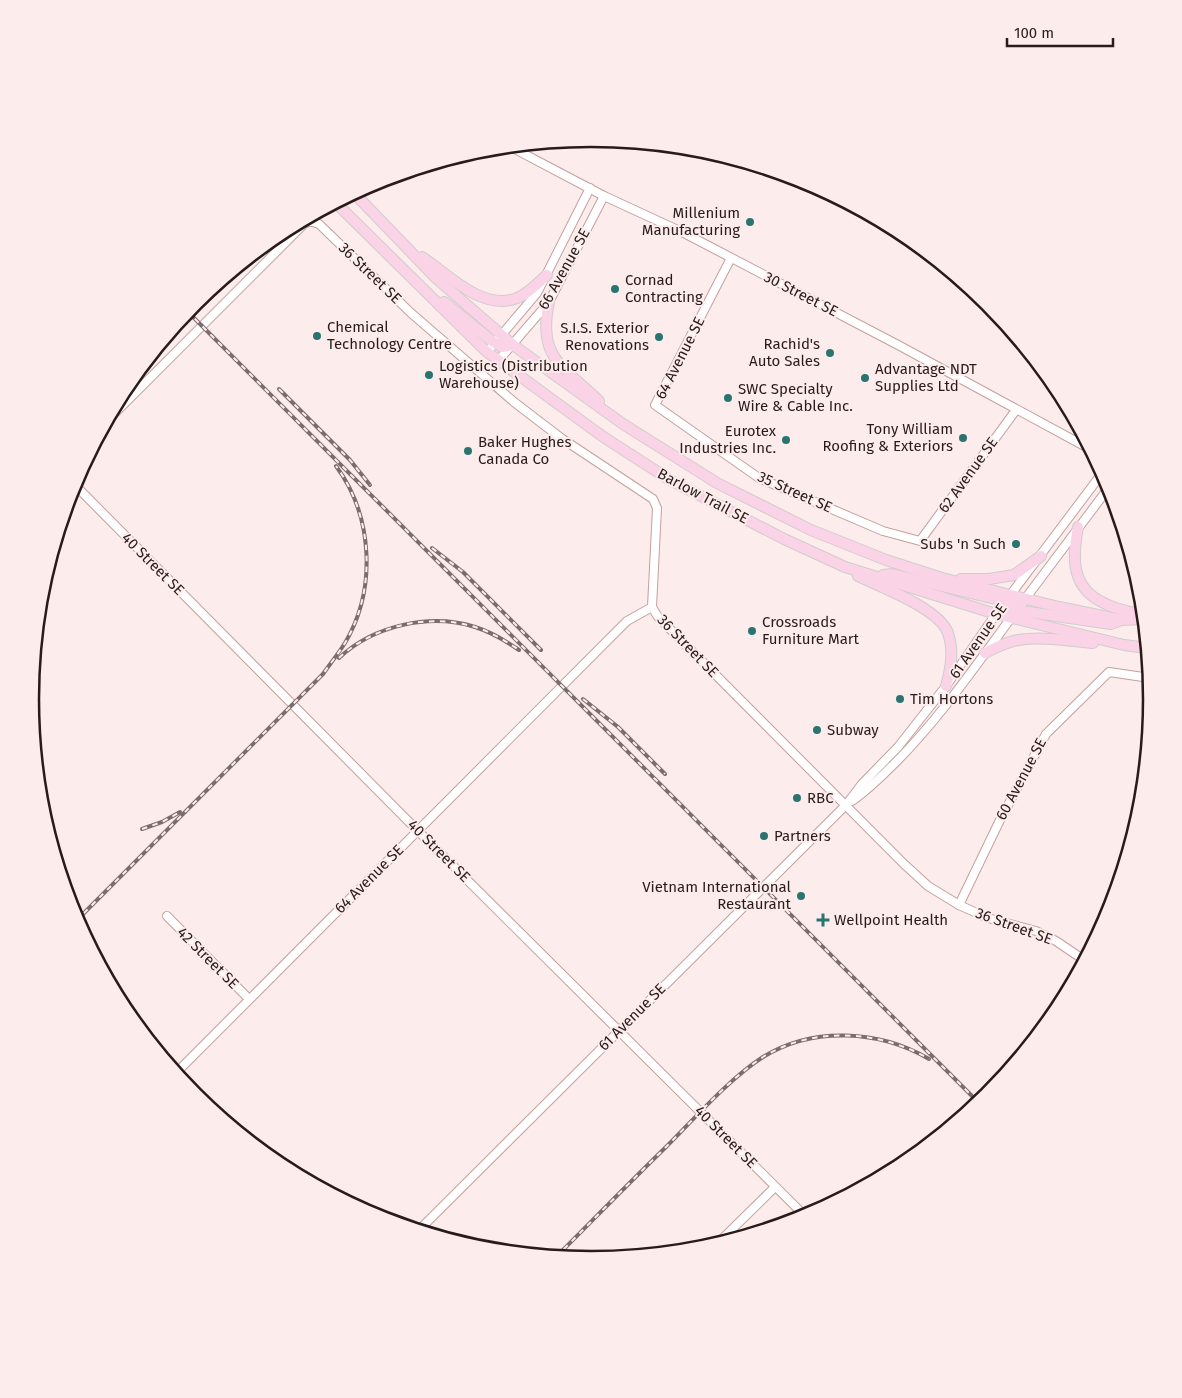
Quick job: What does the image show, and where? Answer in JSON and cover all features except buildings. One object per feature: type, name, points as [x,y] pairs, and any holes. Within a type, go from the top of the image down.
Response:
[{"type":"main road","name":"Barlow Trail SE","points":[[359,198],[498,339],[513,345],[622,424],[717,483],[811,530],[886,560],[1008,598],[1122,620],[1138,620]]},
{"type":"main road","name":"Barlow Trail SE","points":[[341,207],[487,352],[602,436],[670,480],[784,539],[845,567],[996,614],[1014,614],[1124,645],[1141,647]]},
{"type":"main road","points":[[407,248],[445,273],[462,288],[493,300],[517,298],[547,275]]},
{"type":"main road","points":[[416,282],[498,339]]},
{"type":"main road","points":[[550,302],[545,328],[548,346],[568,373],[622,424]]},
{"type":"main road","points":[[1078,527],[1074,548],[1074,562],[1077,575],[1084,588],[1095,599],[1107,605],[1137,613]]},
{"type":"main road","points":[[942,578],[989,579],[1014,575],[1041,556]]},
{"type":"main road","points":[[845,567],[856,576],[933,614],[943,625],[947,630],[951,644],[952,662],[946,686]]},
{"type":"main road","points":[[874,576],[892,574],[1008,598]]},
{"type":"main road","points":[[1014,614],[1111,624],[1122,620]]},
{"type":"main road","points":[[985,654],[1000,646],[1018,640],[1039,639],[1124,645]]},
{"type":"street","name":"30 Street SE","points":[[519,151],[604,196],[731,258],[1079,443]]},
{"type":"street","name":"66 Avenue SE","points":[[487,352],[537,293],[590,188]]},
{"type":"street","name":"66 Avenue SE","points":[[498,361],[550,302],[604,196]]},
{"type":"street","name":"36 Street SE","points":[[313,222],[319,224],[411,313],[514,402],[561,438],[653,499],[657,508],[652,607],[664,623],[928,886],[959,905],[988,918],[1036,931],[1056,941],[1079,956]]},
{"type":"street","name":"36 Street SE","points":[[126,402],[293,235]]},
{"type":"street","name":"64 Avenue SE","points":[[655,405],[731,258]]},
{"type":"street","name":"35 Street SE","points":[[655,405],[759,478],[884,531],[920,541]]},
{"type":"street","name":"62 Avenue SE","points":[[920,541],[1016,410]]},
{"type":"street","name":"61 Avenue SE","points":[[424,1225],[846,805],[862,784],[898,747],[946,686],[996,614],[1097,479]]},
{"type":"street","name":"40 Street SE","points":[[80,490],[417,830],[799,1210]]},
{"type":"street","name":"61 Avenue SE","points":[[846,805],[868,790],[917,741],[960,688],[1103,494]]},
{"type":"street","name":"64 Avenue SE","points":[[181,1068],[627,620],[652,607]]},
{"type":"street","name":"60 Avenue SE","points":[[959,905],[1000,820],[1046,734],[1109,672],[1142,677]]},
{"type":"street","name":"42 Street SE","points":[[167,916],[249,999]]},
{"type":"street","points":[[728,1234],[775,1187]]},
{"type":"railway","points":[[193,317],[973,1097]]},
{"type":"railway","points":[[279,389],[350,460],[370,485]]},
{"type":"railway","points":[[83,914],[323,674],[345,643],[355,622],[362,600],[366,576],[366,553],[364,530],[358,507],[336,466]]},
{"type":"railway","points":[[432,548],[463,572],[541,650]]},
{"type":"railway","points":[[339,658],[369,637],[386,630],[403,625],[440,621],[458,623],[487,631],[519,650]]},
{"type":"railway","points":[[583,699],[618,727],[665,774]]},
{"type":"railway","points":[[142,829],[162,822],[180,812]]},
{"type":"railway","points":[[563,1250],[713,1099],[750,1066],[782,1047],[803,1040],[825,1036],[868,1037],[910,1049],[929,1059]]},
{"type":"place","name":"Millenium Manufacturing","points":[[750,222]]},
{"type":"place","name":"Cornad Contracting","points":[[615,289]]},
{"type":"place","name":"Chemical Technology Centre","points":[[317,336]]},
{"type":"place","name":"S.I.S. Exterior Renovations","points":[[659,337]]},
{"type":"place","name":"Rachid's Auto Sales","points":[[830,353]]},
{"type":"place","name":"Logistics (Distribution Warehouse)","points":[[429,375]]},
{"type":"place","name":"Advantage NDT Supplies Ltd","points":[[865,378]]},
{"type":"place","name":"SWC Specialty Wire & Cable Inc.","points":[[728,398]]},
{"type":"place","name":"Tony William Roofing & Exteriors","points":[[963,438]]},
{"type":"place","name":"Eurotex Industries Inc.","points":[[786,440]]},
{"type":"place","name":"Baker Hughes Canada Co","points":[[468,451]]},
{"type":"place","name":"Subs 'n Such","points":[[1016,544]]},
{"type":"place","name":"Crossroads Furniture Mart","points":[[752,631]]},
{"type":"place","name":"Tim Hortons","points":[[900,699]]},
{"type":"place","name":"Subway","points":[[817,730]]},
{"type":"place","name":"RBC","points":[[797,798]]},
{"type":"place","name":"Partners","points":[[764,836]]},
{"type":"place","name":"Vietnam International Restaurant","points":[[801,896]]},
{"type":"place","name":"Wellpoint Health","points":[[823,920]]}]
